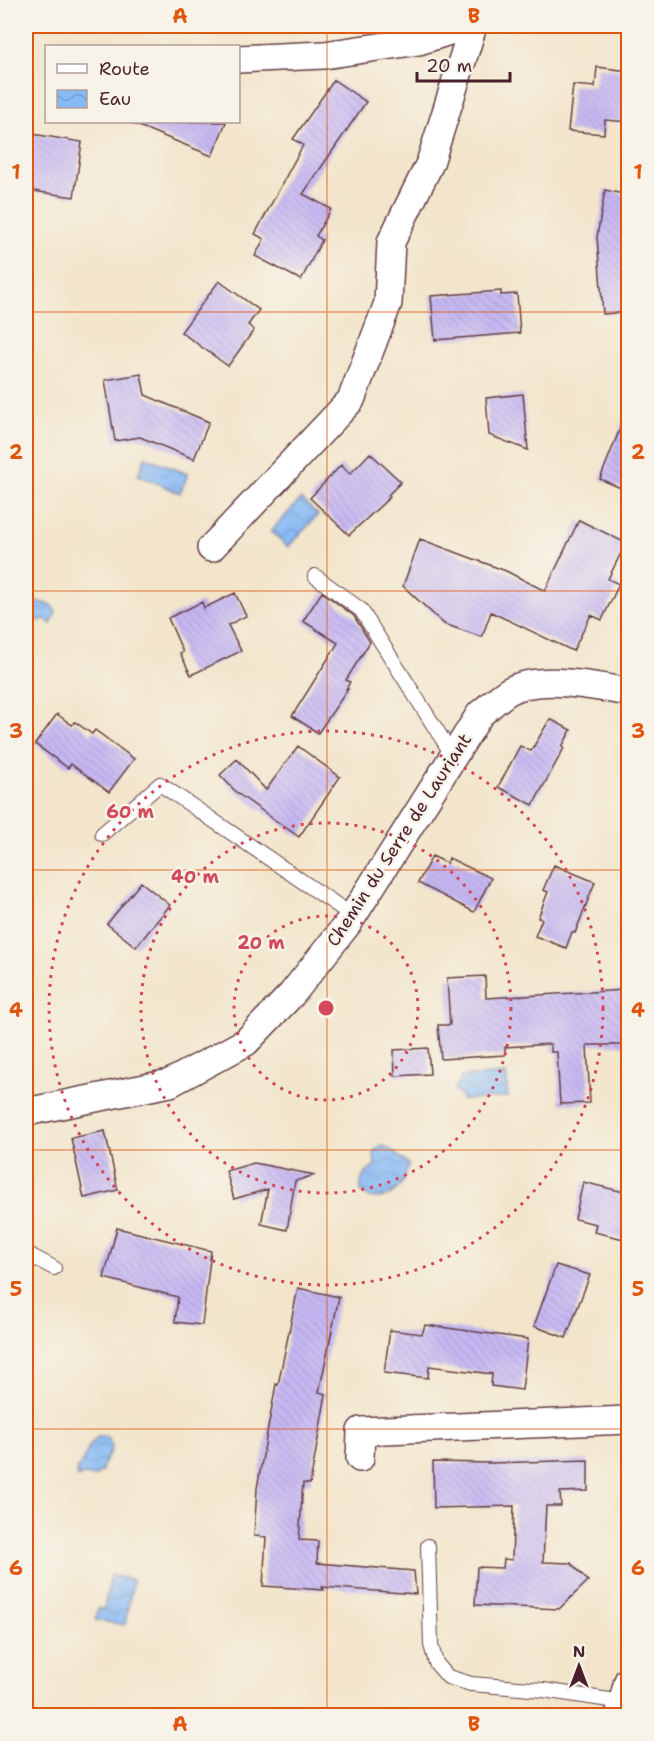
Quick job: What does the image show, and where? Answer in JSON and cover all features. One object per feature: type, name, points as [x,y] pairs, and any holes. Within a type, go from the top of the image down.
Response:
[{"type":"street","points":[[240,59],[324,55],[419,41],[465,26]]},
{"type":"street","points":[[211,548],[351,400],[388,303],[391,242],[430,163],[473,26]]},
{"type":"street","name":"Chemin du Serre de Lauriant","points":[[26,1112],[170,1083],[246,1042],[291,994],[352,916],[480,714],[510,690],[539,683],[577,683],[628,692]]},
{"type":"street","points":[[360,1458],[361,1431],[628,1420]]},
{"type":"lane","points":[[315,576],[362,610],[453,756]]},
{"type":"lane","points":[[102,834],[160,784],[352,916]]},
{"type":"lane","points":[[26,1253],[54,1268]]},
{"type":"lane","points":[[428,1546],[431,1645],[436,1663],[448,1677],[471,1684],[623,1699]]},
{"type":"water","points":[[145,457],[188,474],[180,493],[138,475]]},
{"type":"water","points":[[301,499],[318,515],[288,547],[271,531]]},
{"type":"water","points":[[26,599],[51,605],[56,612],[51,624],[44,618],[41,621],[35,619],[31,622],[26,621]]},
{"type":"water","points":[[506,1074],[508,1097],[462,1100],[462,1097],[455,1091],[455,1087],[461,1081],[460,1077]]},
{"type":"water","points":[[381,1145],[409,1165],[398,1189],[383,1197],[372,1198],[361,1192],[361,1183],[366,1174],[375,1166],[374,1151]]},
{"type":"water","points":[[100,1436],[107,1437],[112,1447],[102,1471],[94,1477],[85,1475],[77,1477],[77,1469],[91,1443]]},
{"type":"water","points":[[111,1575],[133,1580],[125,1625],[95,1620],[98,1608],[104,1609]]},
{"type":"building","points":[[597,67],[628,71],[628,122],[605,120],[604,134],[568,131],[573,85],[595,87]]},
{"type":"building","points":[[334,80],[366,102],[303,194],[331,209],[316,236],[322,240],[301,280],[255,256],[264,239],[255,234],[303,145],[293,139]]},
{"type":"building","points":[[131,123],[226,123],[212,156]]},
{"type":"building","points":[[26,133],[82,142],[74,197],[26,190]]},
{"type":"building","points":[[605,190],[628,195],[628,312],[603,314],[597,237]]},
{"type":"building","points":[[219,281],[259,310],[248,325],[254,330],[228,366],[181,332]]},
{"type":"building","points":[[501,291],[501,295],[517,294],[520,333],[435,340],[431,296]]},
{"type":"building","points":[[141,374],[145,395],[209,422],[194,459],[140,437],[115,441],[105,380]]},
{"type":"building","points":[[523,394],[528,450],[489,435],[486,398]]},
{"type":"building","points":[[628,411],[628,491],[600,479]]},
{"type":"building","points":[[370,453],[401,482],[388,495],[390,497],[349,535],[310,498],[341,465],[350,474]]},
{"type":"building","points":[[579,520],[626,543],[608,579],[619,584],[602,620],[591,615],[573,651],[491,612],[482,637],[444,624],[403,586],[420,539],[506,571],[545,591]]},
{"type":"building","points":[[322,592],[354,616],[370,642],[346,680],[350,682],[346,689],[348,689],[318,733],[292,716],[338,643],[303,621]]},
{"type":"building","points":[[235,593],[246,616],[228,625],[241,651],[191,675],[180,653],[183,652],[168,618],[202,602],[204,608]]},
{"type":"building","points":[[57,714],[72,725],[75,722],[92,734],[95,730],[134,759],[109,792],[71,764],[68,768],[35,744]]},
{"type":"building","points":[[550,719],[571,730],[562,747],[564,748],[533,805],[498,787],[520,746],[531,751]]},
{"type":"building","points":[[298,746],[340,777],[299,837],[237,793],[220,775],[237,759],[266,790]]},
{"type":"building","points":[[432,856],[447,863],[449,858],[491,878],[474,912],[418,883]]},
{"type":"building","points":[[554,865],[595,882],[575,933],[572,932],[566,948],[535,936],[542,919],[538,918],[548,892],[543,890]]},
{"type":"building","points":[[141,882],[170,905],[136,947],[107,924]]},
{"type":"building","points":[[485,976],[486,998],[625,990],[628,1045],[587,1045],[590,1103],[560,1104],[557,1052],[551,1052],[551,1044],[505,1047],[505,1055],[441,1059],[438,1025],[450,1025],[447,978]]},
{"type":"building","points":[[428,1048],[430,1074],[395,1076],[394,1050]]},
{"type":"building","points":[[105,1131],[118,1190],[84,1198],[71,1138]]},
{"type":"building","points":[[254,1163],[315,1175],[295,1181],[287,1230],[261,1224],[268,1189],[234,1199],[226,1171]]},
{"type":"building","points":[[583,1182],[628,1193],[628,1240],[594,1232],[596,1224],[575,1219]]},
{"type":"building","points":[[117,1228],[211,1251],[202,1325],[175,1322],[178,1297],[104,1278]]},
{"type":"building","points":[[556,1265],[590,1275],[566,1338],[534,1326]]},
{"type":"building","points":[[298,1288],[339,1297],[319,1392],[326,1394],[310,1484],[303,1483],[299,1540],[318,1541],[317,1563],[414,1571],[416,1594],[322,1587],[324,1590],[263,1586],[266,1537],[254,1536],[257,1488],[276,1384],[278,1385]]},
{"type":"building","points":[[425,1325],[528,1339],[522,1390],[491,1386],[492,1374],[429,1366],[428,1378],[384,1373],[390,1330],[422,1334]]},
{"type":"building","points":[[588,1460],[588,1491],[560,1492],[561,1506],[546,1506],[543,1562],[571,1563],[588,1581],[559,1609],[475,1605],[477,1567],[503,1568],[504,1559],[512,1560],[514,1506],[434,1508],[433,1462]]}]
